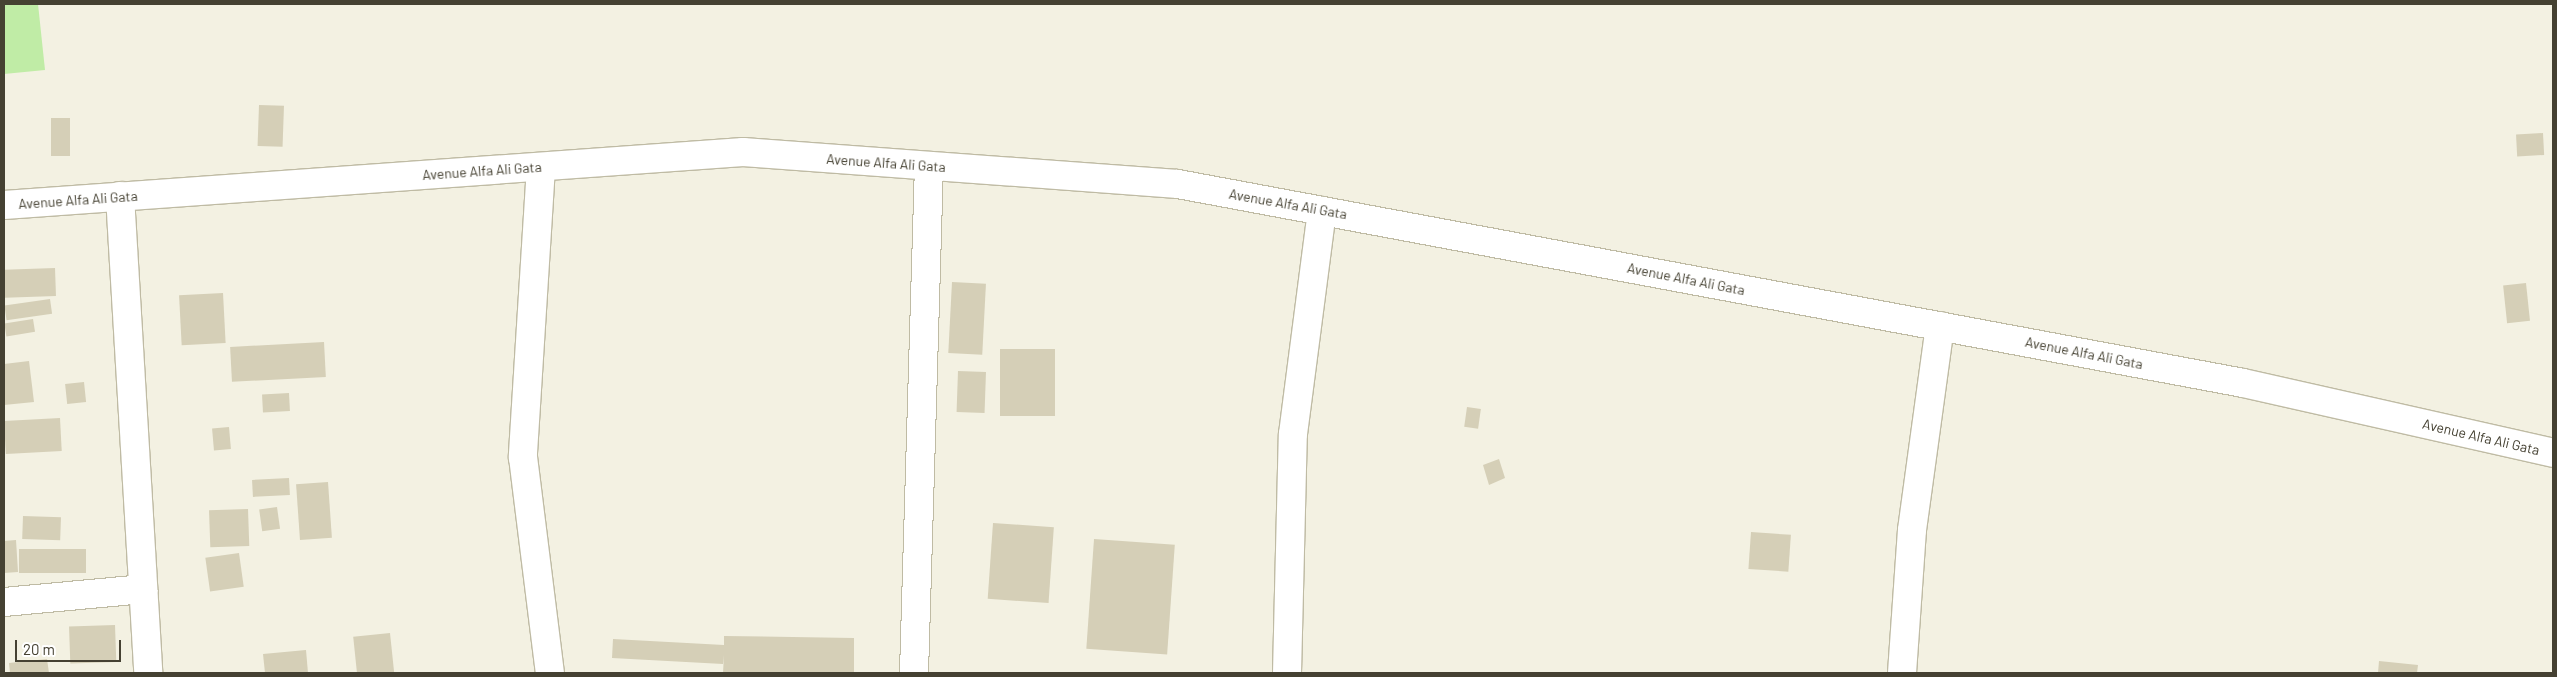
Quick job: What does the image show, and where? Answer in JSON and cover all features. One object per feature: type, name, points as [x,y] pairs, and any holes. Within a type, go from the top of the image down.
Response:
[{"type":"street","name":"Avenue Alfa Ali Gata","points":[[4,205],[743,152],[1178,184],[2243,383],[2553,453]]},
{"type":"street","points":[[914,673],[929,166]]},
{"type":"street","points":[[541,167],[523,457],[550,673]]},
{"type":"street","points":[[120,196],[148,673]]},
{"type":"street","points":[[1287,673],[1293,434],[1322,211]]},
{"type":"street","points":[[1902,673],[1912,530],[1940,326]]},
{"type":"street","points":[[4,602],[143,589]]},
{"type":"green space","points":[[4,4],[38,4],[45,70],[4,74]]},
{"type":"building","points":[[259,105],[284,106],[283,147],[258,146]]},
{"type":"building","points":[[51,118],[70,118],[70,156],[51,156]]},
{"type":"building","points":[[2543,133],[2544,155],[2517,156],[2516,134]]},
{"type":"building","points":[[55,268],[56,296],[5,298],[4,270]]},
{"type":"building","points":[[952,282],[986,284],[982,355],[948,353]]},
{"type":"building","points":[[2526,283],[2530,321],[2507,323],[2503,285]]},
{"type":"building","points":[[223,293],[226,343],[182,345],[179,295]]},
{"type":"building","points":[[50,299],[52,314],[7,320],[4,305]]},
{"type":"building","points":[[33,319],[35,332],[6,336],[4,324]]},
{"type":"building","points":[[324,342],[326,377],[232,382],[230,347]]},
{"type":"building","points":[[1000,349],[1055,349],[1055,416],[1000,416]]},
{"type":"building","points":[[29,361],[34,402],[4,405],[4,364]]},
{"type":"building","points":[[958,371],[986,372],[985,413],[957,412]]},
{"type":"building","points":[[84,382],[86,402],[67,404],[65,384]]},
{"type":"building","points":[[289,393],[290,411],[263,412],[262,394]]},
{"type":"building","points":[[1467,407],[1481,409],[1478,429],[1464,427]]},
{"type":"building","points":[[60,418],[62,451],[6,454],[4,421]]},
{"type":"building","points":[[229,427],[231,449],[214,450],[212,428]]},
{"type":"building","points":[[1499,459],[1505,478],[1489,485],[1483,465]]},
{"type":"building","points":[[289,478],[290,495],[253,497],[252,480]]},
{"type":"building","points":[[328,482],[332,538],[300,540],[296,484]]},
{"type":"building","points":[[277,507],[280,529],[262,531],[259,510]]},
{"type":"building","points":[[248,509],[249,546],[210,547],[209,510]]},
{"type":"building","points":[[23,516],[61,517],[60,540],[22,539]]},
{"type":"building","points":[[993,523],[1054,527],[1049,603],[988,599]]},
{"type":"building","points":[[1751,532],[1791,535],[1788,572],[1748,569]]},
{"type":"building","points":[[1094,539],[1175,545],[1167,654],[1086,649]]},
{"type":"building","points":[[16,540],[18,572],[4,573],[4,541]]},
{"type":"building","points":[[19,549],[86,549],[86,573],[19,573]]},
{"type":"building","points":[[239,553],[244,587],[210,591],[205,558]]},
{"type":"building","points":[[115,625],[116,662],[70,664],[69,627]]},
{"type":"building","points":[[390,633],[394,673],[357,673],[353,637]]},
{"type":"building","points":[[724,636],[854,638],[854,673],[723,673],[724,655],[723,664],[612,658],[613,639],[724,645]]},
{"type":"building","points":[[306,650],[308,673],[265,673],[263,654]]},
{"type":"building","points":[[47,659],[49,673],[10,673],[9,663]]},
{"type":"building","points":[[2379,661],[2418,665],[2417,673],[2378,673]]}]
